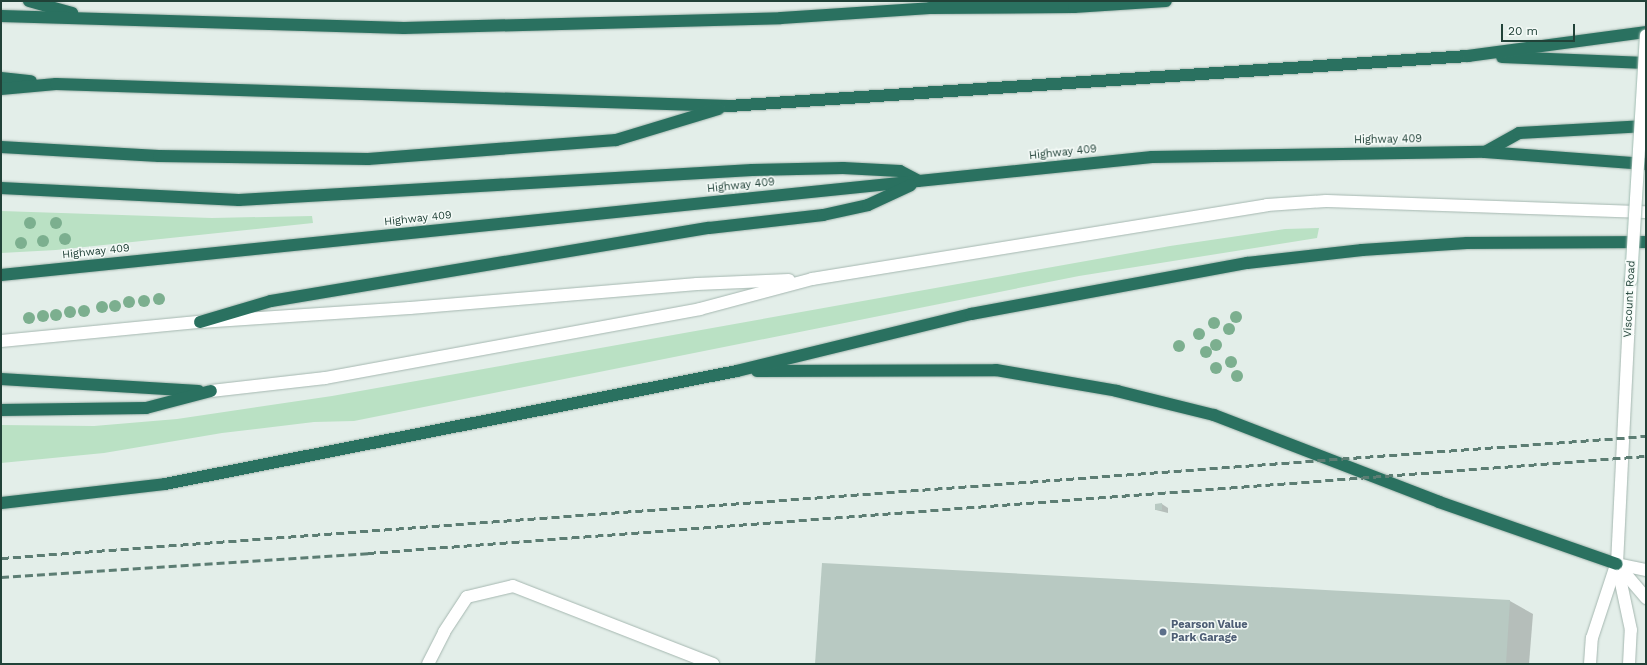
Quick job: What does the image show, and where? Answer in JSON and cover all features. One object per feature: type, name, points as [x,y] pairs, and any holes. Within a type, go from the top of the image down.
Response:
[{"type":"highway","points":[[29,1],[88,17]]},
{"type":"highway","points":[[930,8],[972,1]]},
{"type":"highway","points":[[1,16],[88,17],[404,28],[774,18],[930,8],[1074,7],[1166,1]]},
{"type":"highway","points":[[1,78],[56,84],[729,106],[1468,56],[1646,34]]},
{"type":"highway","points":[[1468,56],[1646,63]]},
{"type":"highway","points":[[1,89],[56,84]]},
{"type":"highway","points":[[1,147],[159,156],[368,159],[616,140],[729,106]]},
{"type":"highway","points":[[1485,152],[1519,133],[1646,126]]},
{"type":"highway","name":"Highway 409","points":[[1,275],[1152,157],[1485,152],[1646,164]]},
{"type":"highway","points":[[1,188],[239,200],[752,170],[843,168],[900,171],[919,181]]},
{"type":"highway","points":[[200,322],[271,301],[709,228],[823,215],[868,205],[919,181]]},
{"type":"highway","points":[[1,503],[166,484],[737,371],[964,316],[1247,263],[1362,250],[1467,243],[1646,242]]},
{"type":"highway","points":[[737,371],[996,370],[1117,391],[1214,415],[1439,502],[1617,564]]},
{"type":"highway","points":[[1,379],[211,391]]},
{"type":"highway","points":[[1,410],[58,412],[146,408],[211,391]]},
{"type":"street","name":"Viscount Road","points":[[1629,664],[1631,630],[1617,564],[1631,280],[1646,34]]},
{"type":"street","points":[[211,391],[325,378],[700,309],[812,279],[1267,205],[1326,200],[1646,212]]},
{"type":"street","points":[[1,341],[200,322],[418,307],[697,284],[812,279]]},
{"type":"street","name":"Viscount Road","points":[[1590,664],[1593,633],[1617,564]]},
{"type":"street","points":[[1617,564],[1646,570]]},
{"type":"street","points":[[1617,564],[1646,598]]},
{"type":"street","points":[[428,664],[444,632],[467,597],[513,586],[713,664]]},
{"type":"green space","points":[[1,211],[212,218],[312,216],[313,223],[56,250],[1,253]]},
{"type":"green space","points":[[1319,228],[1317,238],[1079,276],[354,421],[314,422],[222,433],[104,453],[1,463],[1,425],[94,426],[177,419],[332,396],[1170,246],[1285,229]]},
{"type":"building","points":[[1162,503],[1162,510],[1155,510],[1155,504]]},
{"type":"building","name":"Pearson Value Park Garage","points":[[822,563],[1510,600],[1506,664],[815,664]]},
{"type":"railway","points":[[1,558],[1646,436]]},
{"type":"railway","points":[[1,577],[368,553],[1646,456]]},
{"type":"place","name":"Pearson Value Park Garage","points":[[1163,632]]}]
